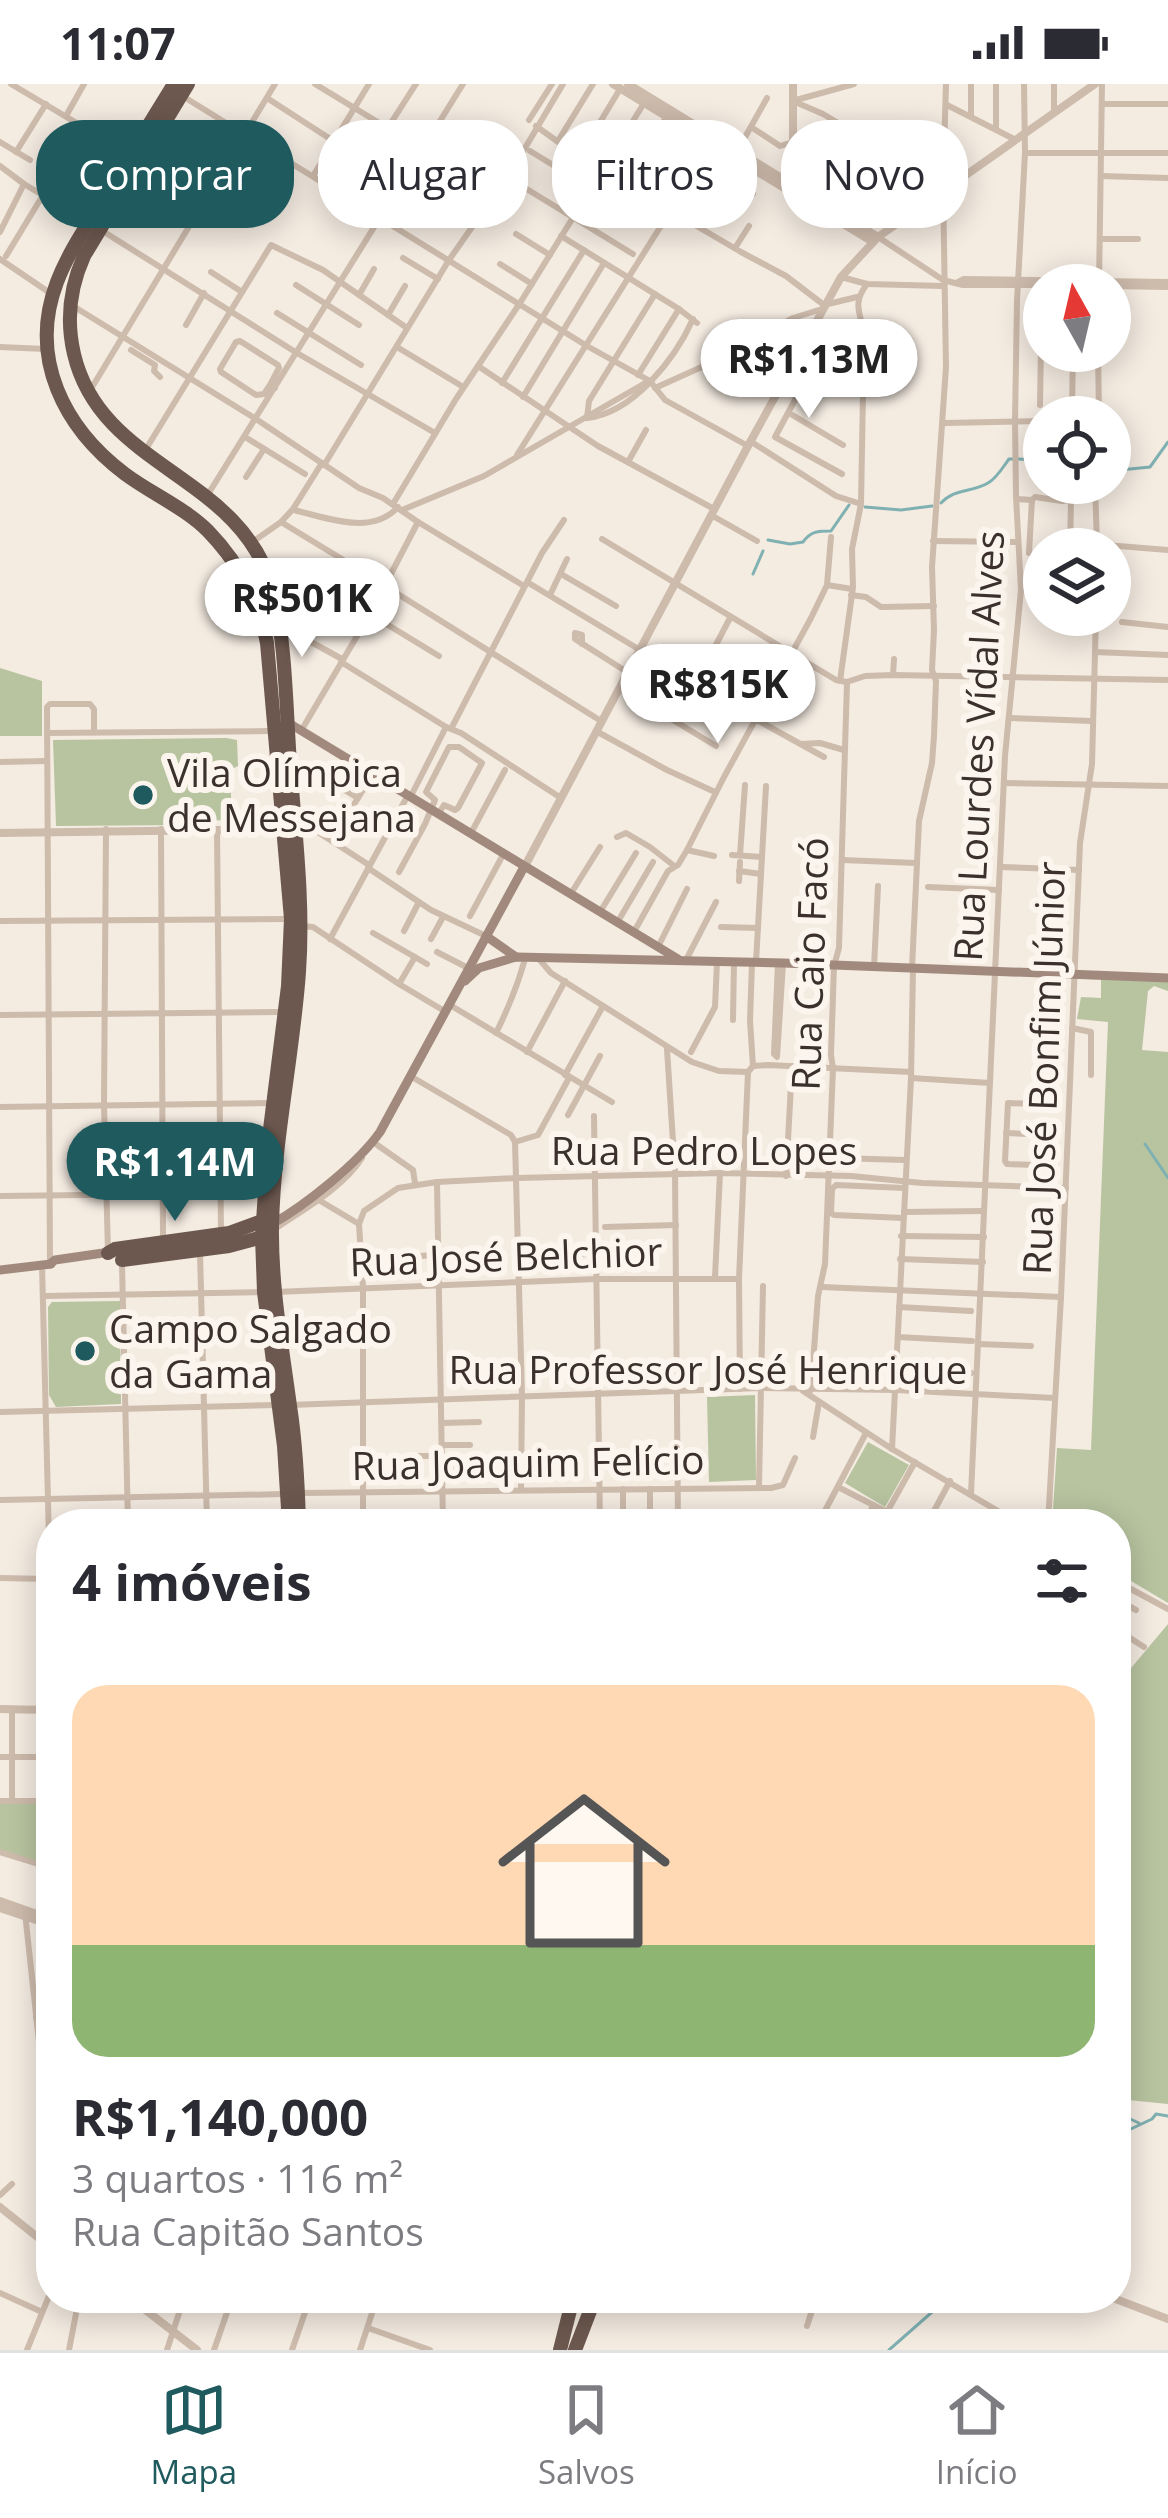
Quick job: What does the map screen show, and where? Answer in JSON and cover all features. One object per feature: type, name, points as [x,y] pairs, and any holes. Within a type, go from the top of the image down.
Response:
[{"type":"highway","points":[[156,120],[175,87]]},
{"type":"highway","points":[[92,228],[66,263],[53,295],[49,350],[57,390],[69,416],[93,447],[191,517]]},
{"type":"highway","points":[[93,228],[70,304],[73,348],[88,393],[107,421],[236,523],[271,585],[288,728],[290,827]]},
{"type":"highway","points":[[114,465],[140,472],[146,463],[144,451]]},
{"type":"highway","points":[[191,483],[170,477],[163,484],[166,495],[233,562],[259,611],[288,728],[297,1002],[265,1230]]},
{"type":"highway","points":[[296,922],[263,1193],[269,1292],[296,1509]]},
{"type":"highway","points":[[265,1230],[229,1246],[200,1251],[120,1256],[116,1249],[225,1237],[265,1230]]},
{"type":"highway","points":[[290,1509],[292,1493]]},
{"type":"highway","points":[[560,2350],[569,2313]]},
{"type":"highway","points":[[575,2350],[590,2313]]},
{"type":"main road","points":[[288,728],[409,795],[684,962]]},
{"type":"main road","points":[[0,1270],[225,1237],[264,1228],[290,1213],[373,1142],[524,867]]},
{"type":"main road","points":[[486,936],[526,958]]},
{"type":"main road","points":[[656,961],[666,958],[660,948]]},
{"type":"main road","points":[[465,981],[479,968],[526,958],[1168,978]]},
{"type":"street","points":[[11,84],[72,120]]},
{"type":"street","points":[[65,116],[84,84]]},
{"type":"street","points":[[254,120],[275,84]]},
{"type":"street","points":[[314,84],[371,120]]},
{"type":"street","points":[[347,120],[369,84]]},
{"type":"street","points":[[393,120],[416,84]]},
{"type":"street","points":[[440,120],[462,84]]},
{"type":"street","points":[[250,543],[281,522],[323,464],[449,260],[512,170],[536,127],[552,84]]},
{"type":"street","points":[[529,120],[563,84]]},
{"type":"street","points":[[572,120],[593,84]]},
{"type":"street","points":[[793,84],[793,120]]},
{"type":"street","points":[[793,101],[854,84]]},
{"type":"street","points":[[946,84],[946,120]]},
{"type":"street","points":[[971,84],[971,116]]},
{"type":"street","points":[[996,84],[996,128]]},
{"type":"street","name":"Rua Lourdes Vídal Alves","points":[[971,1494],[1004,783],[1021,590],[1015,421],[1024,84]]},
{"type":"street","points":[[1054,84],[1054,113]]},
{"type":"street","points":[[968,172],[1083,88],[1098,84],[1102,104],[1099,264]]},
{"type":"street","points":[[600,120],[620,86],[677,120]]},
{"type":"street","points":[[175,87],[224,120]]},
{"type":"street","points":[[267,98],[318,131]]},
{"type":"street","points":[[755,120],[767,98]]},
{"type":"street","points":[[646,100],[675,120]]},
{"type":"street","points":[[633,120],[646,100]]},
{"type":"street","points":[[793,101],[833,120]]},
{"type":"street","points":[[16,152],[46,104]]},
{"type":"street","points":[[1102,104],[1168,104]]},
{"type":"street","points":[[947,105],[1016,140]]},
{"type":"street","points":[[665,120],[667,116]]},
{"type":"street","points":[[536,127],[552,137]]},
{"type":"street","points":[[0,142],[30,160]]},
{"type":"street","points":[[530,151],[552,164]]},
{"type":"street","points":[[1025,153],[1168,153]]},
{"type":"street","points":[[294,164],[318,179]]},
{"type":"street","points":[[0,166],[36,191]]},
{"type":"street","points":[[313,176],[318,168]]},
{"type":"street","points":[[1101,176],[1168,178]]},
{"type":"street","points":[[0,232],[24,184]]},
{"type":"street","points":[[36,206],[3,258],[53,295]]},
{"type":"street","points":[[99,228],[435,433]]},
{"type":"street","points":[[88,393],[188,228]]},
{"type":"street","points":[[207,496],[374,228]]},
{"type":"street","points":[[395,228],[638,375],[665,400],[749,443],[836,496],[861,504]]},
{"type":"street","points":[[293,509],[365,524],[398,507],[435,433],[567,228]]},
{"type":"street","points":[[591,228],[633,254]]},
{"type":"street","points":[[518,455],[659,228]]},
{"type":"street","points":[[701,228],[786,276],[823,307]]},
{"type":"street","points":[[735,248],[748,228]]},
{"type":"street","points":[[856,228],[943,283]]},
{"type":"street","points":[[524,867],[823,307],[841,277],[891,228]]},
{"type":"street","points":[[892,1449],[911,1075],[916,863],[921,805],[932,763],[936,681],[933,541],[944,423],[943,228]]},
{"type":"street","points":[[516,234],[550,255]]},
{"type":"street","points":[[562,236],[695,320],[653,385]]},
{"type":"street","points":[[1100,238],[1138,239]]},
{"type":"street","points":[[144,451],[271,245],[323,270],[408,329]]},
{"type":"street","points":[[502,383],[584,250]]},
{"type":"street","points":[[404,258],[438,279]]},
{"type":"street","points":[[523,397],[604,263]]},
{"type":"street","points":[[500,264],[532,284]]},
{"type":"street","points":[[359,296],[374,269]]},
{"type":"street","points":[[211,272],[242,292]]},
{"type":"street","points":[[841,277],[867,284],[964,279],[1023,282]]},
{"type":"street","points":[[1018,282],[1023,283]]},
{"type":"street","points":[[398,507],[464,487],[572,428],[593,411],[715,361],[793,318],[858,297],[867,284]]},
{"type":"street","points":[[1131,284],[1168,285]]},
{"type":"street","points":[[296,285],[359,325]]},
{"type":"street","points":[[1131,286],[1168,285]]},
{"type":"street","points":[[388,315],[405,286]]},
{"type":"street","points":[[186,325],[205,293]]},
{"type":"street","points":[[587,418],[589,401],[655,294]]},
{"type":"street","name":"Rua Caio Facó","points":[[811,1390],[829,1177],[834,966],[839,948],[842,860],[843,682],[852,549],[861,504],[865,372],[858,297]]},
{"type":"street","points":[[70,304],[158,361]]},
{"type":"street","points":[[638,375],[679,309]]},
{"type":"street","points":[[277,313],[361,365]]},
{"type":"street","points":[[236,342],[278,364],[273,387],[256,395],[220,372],[236,342]]},
{"type":"street","points":[[0,347],[49,350]]},
{"type":"street","points":[[398,347],[460,385]]},
{"type":"street","points":[[131,350],[190,376],[359,488],[640,650]]},
{"type":"street","points":[[158,361],[154,371],[160,377]]},
{"type":"street","points":[[478,366],[757,541]]},
{"type":"street","points":[[785,376],[807,387],[775,437],[842,473]]},
{"type":"street","points":[[789,413],[843,445]]},
{"type":"street","points":[[944,423],[1023,421]]},
{"type":"street","points":[[628,462],[646,430]]},
{"type":"street","points":[[244,437],[305,474]]},
{"type":"street","points":[[246,477],[264,449]]},
{"type":"street","points":[[1017,499],[1023,499]]},
{"type":"street","points":[[330,939],[565,520]]},
{"type":"street","points":[[281,522],[350,564]]},
{"type":"street","points":[[47,733],[288,728],[341,660],[418,522]]},
{"type":"street","points":[[634,932],[668,871],[687,850],[827,585],[831,537]]},
{"type":"street","points":[[602,539],[843,682],[893,675],[1168,680]]},
{"type":"street","points":[[933,541],[1018,542]]},
{"type":"street","points":[[1131,548],[1168,550]]},
{"type":"street","points":[[550,595],[567,560]]},
{"type":"street","points":[[561,574],[616,606]]},
{"type":"street","points":[[827,585],[866,597],[881,608],[934,606]]},
{"type":"street","points":[[385,586],[601,721]]},
{"type":"street","points":[[370,614],[439,656]]},
{"type":"street","points":[[699,676],[730,618]]},
{"type":"street","points":[[1131,623],[1168,627]]},
{"type":"street","points":[[278,625],[561,798]]},
{"type":"street","name":"Rua José Bonfim Júnior","points":[[1049,1509],[1078,870],[1093,764],[1095,636]]},
{"type":"street","points":[[582,644],[628,673]]},
{"type":"street","points":[[1095,652],[1168,655]]},
{"type":"street","points":[[893,675],[894,659]]},
{"type":"street","points":[[620,688],[716,746]]},
{"type":"street","points":[[48,1509],[44,1296],[50,1195],[48,705],[92,706],[94,732]]},
{"type":"street","points":[[1010,718],[1092,722]]},
{"type":"street","points":[[757,720],[824,757]]},
{"type":"street","points":[[596,731],[716,793]]},
{"type":"street","points":[[798,744],[814,742],[844,750]]},
{"type":"street","points":[[399,872],[435,811],[444,805],[458,808],[481,766],[480,760],[459,747],[449,747],[427,789],[435,800],[435,811]]},
{"type":"street","points":[[0,762],[47,761]]},
{"type":"street","points":[[290,765],[305,767],[358,798]]},
{"type":"street","points":[[471,832],[505,770]]},
{"type":"street","points":[[352,806],[373,774]]},
{"type":"street","points":[[1004,783],[1168,786]]},
{"type":"street","points":[[738,865],[745,785]]},
{"type":"street","points":[[740,1389],[743,1174],[766,786]]},
{"type":"street","points":[[0,831],[310,827],[443,917],[486,936]]},
{"type":"street","points":[[160,829],[164,1243]]},
{"type":"street","points":[[217,829],[220,1193],[225,1237]]},
{"type":"street","points":[[106,830],[106,1194],[124,1296],[127,1509]]},
{"type":"street","points":[[617,837],[624,832],[639,839],[674,867]]},
{"type":"street","points":[[570,895],[600,847]]},
{"type":"street","points":[[687,850],[714,856]]},
{"type":"street","points":[[470,916],[504,853]]},
{"type":"street","points":[[600,912],[636,853]]},
{"type":"street","points":[[738,865],[762,857]]},
{"type":"street","points":[[842,860],[916,863]]},
{"type":"street","points":[[617,923],[652,862]]},
{"type":"street","points":[[738,865],[761,874]]},
{"type":"street","points":[[1002,867],[1078,870]]},
{"type":"street","points":[[874,967],[878,886]]},
{"type":"street","points":[[928,886],[999,890]]},
{"type":"street","points":[[660,948],[687,889]]},
{"type":"street","points":[[404,931],[419,902]]},
{"type":"street","points":[[684,962],[716,902]]},
{"type":"street","points":[[431,939],[443,917]]},
{"type":"street","points":[[0,920],[218,918],[313,927],[399,984],[496,1033],[612,1102]]},
{"type":"street","points":[[721,927],[758,928]]},
{"type":"street","points":[[373,933],[427,964]]},
{"type":"street","points":[[436,952],[470,969]]},
{"type":"street","points":[[399,984],[415,957]]},
{"type":"street","points":[[496,1033],[526,958],[668,1049],[710,1069],[833,1068],[990,1083]]},
{"type":"street","points":[[691,1052],[715,1007],[717,962]]},
{"type":"street","points":[[733,1020],[734,962]]},
{"type":"street","points":[[778,1003],[779,1055],[775,1057],[780,963]]},
{"type":"street","points":[[527,1052],[565,981]]},
{"type":"street","points":[[515,1142],[538,1135],[603,1006]]},
{"type":"street","points":[[0,1015],[284,1012]]},
{"type":"street","points":[[1072,1028],[1091,1032],[1090,1075]]},
{"type":"street","points":[[668,1049],[675,1173],[678,1509]]},
{"type":"street","points":[[568,1115],[600,1056]]},
{"type":"street","points":[[412,1076],[511,1135],[515,1142],[521,1490]]},
{"type":"street","points":[[786,1176],[790,1085]]},
{"type":"street","points":[[0,1107],[272,1103]]},
{"type":"street","points":[[1005,1161],[1008,1103],[1058,1105]]},
{"type":"street","points":[[594,1116],[600,1509]]},
{"type":"street","points":[[1006,1133],[1057,1135]]},
{"type":"street","points":[[373,1142],[413,1170],[416,1184]]},
{"type":"street","points":[[265,1230],[317,1199],[354,1170],[365,1152]]},
{"type":"street","points":[[836,1158],[906,1160]]},
{"type":"street","points":[[987,1160],[1056,1166]]},
{"type":"street","points":[[715,1279],[720,1173]]},
{"type":"street","name":"Rua Pedro Lopes","points":[[359,1224],[364,1211],[398,1188],[437,1182],[720,1173],[1066,1188]]},
{"type":"street","points":[[437,1182],[442,1509]]},
{"type":"street","points":[[904,1184],[836,1185],[831,1213],[984,1211]]},
{"type":"street","points":[[0,1196],[263,1193]]},
{"type":"street","points":[[317,1199],[359,1224],[362,1509]]},
{"type":"street","points":[[605,1227],[676,1225]]},
{"type":"street","points":[[901,1236],[984,1237]]},
{"type":"street","points":[[200,1251],[206,1509]]},
{"type":"street","points":[[566,1253],[596,1254]]},
{"type":"street","points":[[400,1257],[440,1255]]},
{"type":"street","points":[[900,1259],[983,1262]]},
{"type":"street","name":"Rua José Belchior","points":[[44,1296],[739,1279]]},
{"type":"street","points":[[763,1286],[759,1487],[782,1485],[795,1458]]},
{"type":"street","points":[[822,1287],[1061,1297]]},
{"type":"street","points":[[899,1306],[970,1311]]},
{"type":"street","points":[[898,1337],[1030,1346]]},
{"type":"street","points":[[897,1369],[971,1373]]},
{"type":"street","name":"Rua Professor José Henrique","points":[[0,1412],[760,1388],[1054,1398]]},
{"type":"street","points":[[800,1389],[996,1509]]},
{"type":"street","points":[[813,1437],[819,1402]]},
{"type":"street","points":[[442,1423],[479,1422]]},
{"type":"street","points":[[826,1509],[866,1433]]},
{"type":"street","points":[[442,1444],[470,1444]]},
{"type":"street","points":[[405,1456],[442,1456]]},
{"type":"street","points":[[890,1509],[915,1462]]},
{"type":"street","points":[[442,1467],[479,1466]]},
{"type":"street","points":[[935,1509],[950,1481]]},
{"type":"street","name":"Rua Joaquim Felício","points":[[0,1500],[759,1487]]},
{"type":"street","points":[[838,1487],[880,1509]]},
{"type":"street","points":[[623,1489],[623,1509]]},
{"type":"street","points":[[650,1489],[650,1509]]},
{"type":"street","points":[[0,1578],[36,1579]]},
{"type":"street","points":[[1131,1589],[1168,1610]]},
{"type":"street","points":[[1131,1607],[1136,1610]]},
{"type":"street","points":[[1131,1639],[1144,1647]]},
{"type":"street","points":[[0,1709],[36,1710]]},
{"type":"street","points":[[12,1709],[12,1801]]},
{"type":"street","points":[[0,1757],[36,1757]]},
{"type":"street","points":[[0,1801],[36,1802]]},
{"type":"street","points":[[0,1852],[36,1863]]},
{"type":"street","points":[[0,1905],[36,1917]]},
{"type":"street","points":[[25,1913],[36,2018]]},
{"type":"street","points":[[0,2194],[12,2184]]},
{"type":"street","points":[[0,2207],[36,2236]]},
{"type":"street","points":[[0,2293],[36,2309]]},
{"type":"street","points":[[1131,2305],[1168,2319]]},
{"type":"street","points":[[27,2350],[42,2313]]},
{"type":"street","points":[[69,2350],[76,2313]]},
{"type":"street","points":[[149,2313],[197,2350]]},
{"type":"street","points":[[167,2350],[179,2313]]},
{"type":"street","points":[[214,2350],[227,2313]]},
{"type":"street","points":[[292,2350],[305,2313]]},
{"type":"street","points":[[360,2350],[372,2313]]},
{"type":"street","points":[[807,2326],[811,2313]]},
{"type":"street","points":[[368,2328],[430,2350]]},
{"type":"green space","points":[[0,668],[42,681],[42,736],[0,736]]},
{"type":"green space","name":"Vila Olímpica de Messejana","points":[[53,740],[237,740],[238,766],[230,770],[232,820],[56,826]]},
{"type":"green space","points":[[1101,978],[1168,981],[1168,991],[1154,986],[1148,991],[1142,1050],[1168,1052],[1168,1603],[1131,1581],[1131,1509],[1053,1509],[1057,1448],[1091,1450],[1108,1022],[1077,1019],[1081,997],[1101,998]]},
{"type":"green space","name":"Campo Salgado da Gama","points":[[120,1301],[121,1404],[56,1407],[49,1395],[48,1307],[52,1302]]},
{"type":"green space","points":[[755,1395],[756,1480],[709,1482],[707,1397]]},
{"type":"green space","points":[[868,1442],[909,1465],[885,1507],[845,1483]]},
{"type":"green space","points":[[1168,1624],[1168,2104],[1131,2100],[1131,1668]]},
{"type":"green space","points":[[0,1802],[36,1802],[36,1863],[0,1851]]},
{"type":"waterway","points":[[1131,469],[1150,467],[1168,442]]},
{"type":"waterway","points":[[941,503],[988,483],[1014,459]]},
{"type":"waterway","points":[[1019,459],[1023,459]]},
{"type":"waterway","points":[[768,540],[790,544],[803,542],[815,532],[831,531],[849,505]]},
{"type":"waterway","points":[[865,507],[932,506]]},
{"type":"waterway","points":[[753,574],[763,551]]},
{"type":"waterway","points":[[1145,1144],[1168,1178]]},
{"type":"waterway","points":[[1131,2129],[1156,2114],[1168,2116]]},
{"type":"waterway","points":[[1131,2119],[1139,2123]]},
{"type":"waterway","points":[[889,2350],[931,2313]]},
{"type":"place","name":"Vila Olímpica de Messejana","points":[[143,795]]},
{"type":"place","name":"Campo Salgado da Gama","points":[[85,1351]]}]
